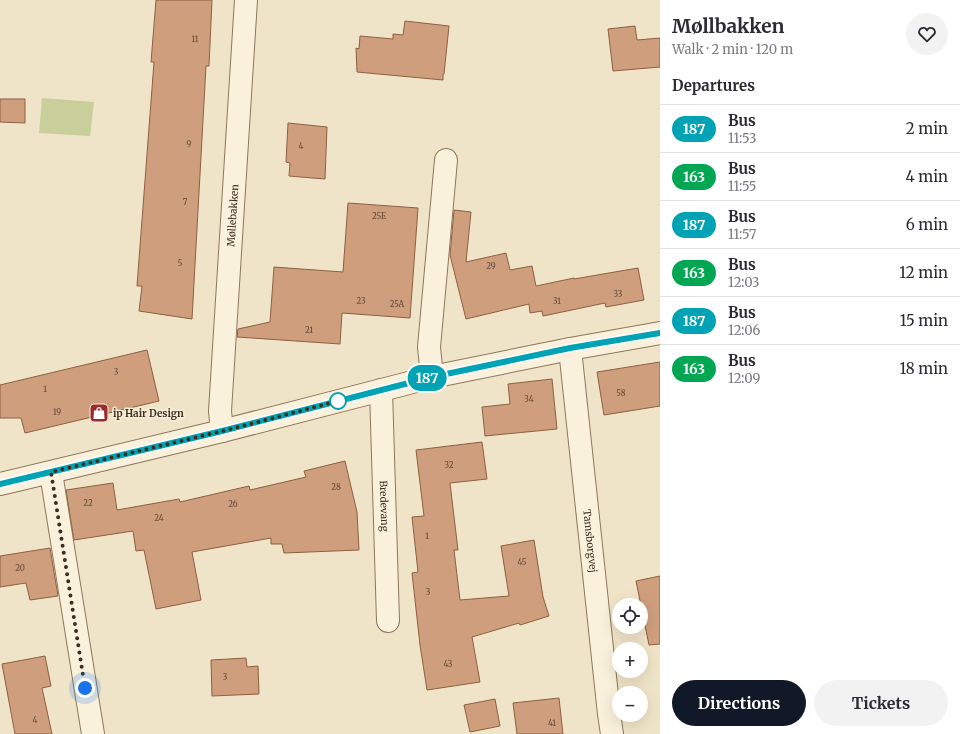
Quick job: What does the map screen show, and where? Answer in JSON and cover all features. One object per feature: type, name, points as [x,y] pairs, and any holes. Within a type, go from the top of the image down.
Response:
[{"type":"street","name":"Møllebakken","points":[[222,431],[220,411],[246,0]]},
{"type":"street","points":[[432,377],[429,347],[446,160]]},
{"type":"street","points":[[0,484],[222,431],[432,377],[570,348],[660,333]]},
{"type":"street","name":"Tamsborgvej","points":[[570,348],[612,734]]},
{"type":"street","name":"Bredevang","points":[[381,390],[388,621]]},
{"type":"street","points":[[51,472],[93,734]]},
{"type":"green space","points":[[42,98],[94,102],[90,136],[39,133]]},
{"type":"building","points":[[156,0],[212,0],[209,66],[206,66],[192,319],[139,311],[142,286],[137,286],[154,62],[151,62]]},
{"type":"building","points":[[405,21],[449,26],[443,80],[357,72],[356,48],[359,49],[360,36],[393,39],[393,34],[403,35]]},
{"type":"building","points":[[635,26],[637,40],[660,38],[660,67],[613,71],[608,29]]},
{"type":"building","points":[[0,99],[25,99],[25,123],[0,122]]},
{"type":"building","points":[[288,123],[327,127],[325,179],[289,176],[290,163],[286,162]]},
{"type":"building","points":[[348,203],[418,208],[410,318],[342,313],[340,344],[237,337],[238,329],[270,322],[274,267],[343,272]]},
{"type":"building","points":[[454,210],[471,212],[466,262],[506,253],[510,270],[532,266],[536,286],[574,278],[638,268],[644,300],[606,307],[605,303],[543,316],[542,311],[530,313],[529,304],[466,319],[450,255]]},
{"type":"building","points":[[147,350],[159,401],[25,433],[21,418],[0,418],[0,385]]},
{"type":"building","points":[[660,362],[660,406],[604,415],[597,372]]},
{"type":"building","points":[[552,379],[557,429],[485,436],[482,407],[510,404],[508,384]]},
{"type":"building","points":[[482,442],[487,479],[450,483],[458,550],[454,550],[460,600],[509,596],[501,546],[534,540],[543,597],[549,616],[472,637],[480,682],[427,690],[420,645],[412,573],[418,572],[412,517],[424,516],[416,450]]},
{"type":"building","points":[[345,461],[357,512],[359,550],[284,553],[282,544],[271,544],[271,538],[192,552],[201,600],[156,609],[144,550],[136,551],[133,531],[74,540],[66,490],[113,483],[117,510],[179,499],[180,502],[249,486],[250,490],[306,477],[304,471]]},
{"type":"building","points":[[50,548],[58,596],[30,600],[26,583],[0,587],[0,556]]},
{"type":"building","points":[[660,576],[660,644],[649,645],[647,634],[648,634],[648,598],[639,598],[636,581]]},
{"type":"building","points":[[45,656],[51,686],[42,688],[52,734],[15,734],[2,664]]},
{"type":"building","points":[[246,658],[247,667],[258,666],[259,694],[212,696],[211,660]]},
{"type":"building","points":[[559,698],[563,734],[517,734],[513,703]]},
{"type":"building","points":[[495,699],[500,726],[470,732],[464,705]]},
{"type":"bus line","name":"187","points":[[0,484],[222,431],[432,377],[570,348],[660,333]]},
{"type":"place","name":"ip Hair Design","points":[[99,413]]},
{"type":"route","points":[[85,688],[51,472],[235,428],[338,401]]}]
